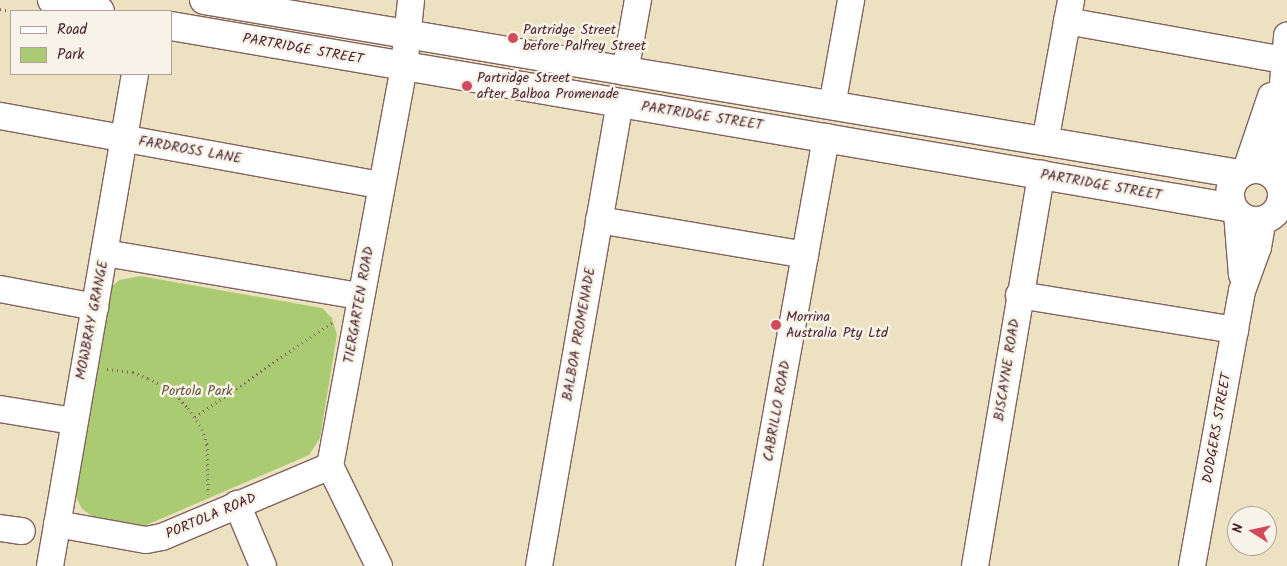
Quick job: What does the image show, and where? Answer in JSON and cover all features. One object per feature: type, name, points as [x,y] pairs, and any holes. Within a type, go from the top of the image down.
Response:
[{"type":"main road","points":[[52,0],[96,10]]},
{"type":"main road","points":[[204,0],[1045,142],[1243,172],[1261,169],[1280,181],[1282,198],[1274,218],[1249,220],[1235,210],[1229,193],[1243,172]]},
{"type":"main road","name":"PARTRIDGE STREET","points":[[172,26],[1041,174],[1235,210]]},
{"type":"street","name":"TIERGARTEN ROAD","points":[[330,466],[380,185],[404,66],[405,35],[412,0]]},
{"type":"street","points":[[625,72],[638,0]]},
{"type":"street","points":[[832,106],[852,0]]},
{"type":"street","points":[[1045,142],[1069,10],[1285,48]]},
{"type":"street","points":[[1243,172],[1285,48]]},
{"type":"street","points":[[1280,181],[1285,48]]},
{"type":"street","name":"MOWBRAY GRANGE","points":[[50,566],[73,421],[105,253],[135,75]]},
{"type":"street","name":"BALBOA PROMENADE","points":[[539,566],[620,102]]},
{"type":"street","name":"FARDROSS LANE","points":[[0,116],[380,185]]},
{"type":"street","name":"CABRILLO ROAD","points":[[749,566],[826,137]]},
{"type":"street","name":"BISCAYNE ROAD","points":[[975,566],[1019,295],[1041,174]]},
{"type":"street","name":"DODGERS STREET","points":[[1235,210],[1242,290]]},
{"type":"street","name":"DODGERS STREET","points":[[1192,566],[1242,290],[1258,246],[1274,218]]},
{"type":"street","points":[[599,220],[804,255]]},
{"type":"street","points":[[105,253],[360,296]]},
{"type":"street","points":[[0,289],[95,307]]},
{"type":"street","points":[[1019,295],[1235,330]]},
{"type":"street","points":[[0,409],[73,421]]},
{"type":"street","points":[[330,466],[379,566]]},
{"type":"street","name":"PORTOLA ROAD","points":[[57,524],[146,540],[162,537],[330,466]]},
{"type":"street","points":[[237,504],[263,566]]},
{"type":"path","points":[[195,417],[338,320],[332,310]]},
{"type":"path","points":[[98,370],[133,372],[161,384],[195,417],[207,444],[208,496]]},
{"type":"green space","name":"Portola Park","points":[[140,276],[322,308],[332,318],[337,335],[320,438],[309,455],[144,526],[95,518],[82,509],[76,497],[109,288],[120,280]]},
{"type":"place","name":"Partridge Street before Palfrey Street","points":[[513,38]]},
{"type":"place","name":"Partridge Street after Balboa Promenade","points":[[467,86]]},
{"type":"place","name":"Morrina Australia Pty Ltd","points":[[776,325]]}]
